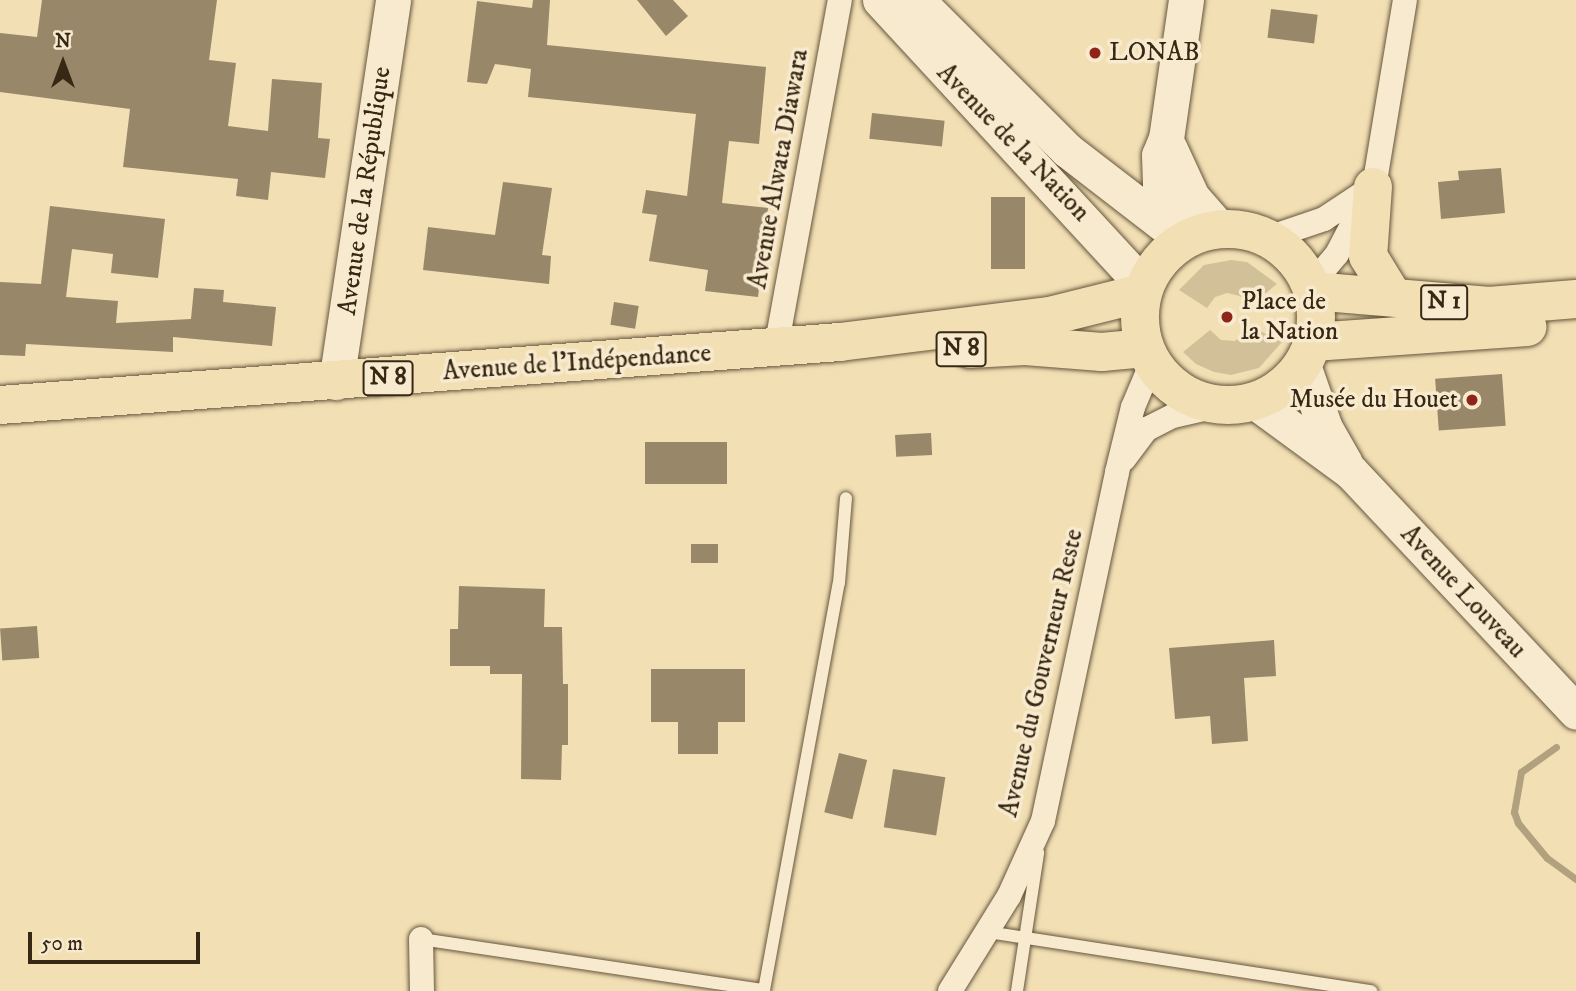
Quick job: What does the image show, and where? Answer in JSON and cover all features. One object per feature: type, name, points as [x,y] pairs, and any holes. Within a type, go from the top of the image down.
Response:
[{"type":"highway","points":[[1374,184],[1368,256],[1392,295]]},
{"type":"highway","points":[[1198,235],[1268,238],[1293,257],[1312,288],[1317,317],[1308,353],[1281,387],[1238,403],[1173,386],[1149,355],[1136,292],[1163,257],[1198,235]]},
{"type":"highway","name":"N 1","points":[[1312,288],[1489,306],[1576,299]]},
{"type":"highway","name":"Avenue de l'Indépendance","points":[[0,405],[776,348],[1050,316],[1136,292]]},
{"type":"highway","name":"N 1","points":[[1308,353],[1415,338],[1576,322]]},
{"type":"highway","name":"Avenue de l'Indépendance","points":[[776,348],[839,355],[1025,346],[1149,355]]},
{"type":"main road","name":"Avenue de la République","points":[[336,382],[393,0]]},
{"type":"main road","name":"Avenue de la Nation","points":[[880,0],[1136,292]]},
{"type":"main road","name":"Avenue de la Nation","points":[[917,0],[1068,150],[1198,235]]},
{"type":"main road","points":[[1186,0],[1166,138],[1158,155],[1160,186],[1168,205],[1198,235]]},
{"type":"main road","points":[[1166,138],[1183,182],[1198,235]]},
{"type":"main road","name":"Avenue Louveau","points":[[1308,353],[1325,428],[1351,472],[1576,712]]},
{"type":"main road","name":"Avenue Louveau","points":[[1238,403],[1351,472]]},
{"type":"street","name":"Avenue Alwata Diawara","points":[[776,348],[840,0]]},
{"type":"street","points":[[1312,288],[1336,254],[1374,184],[1405,0]]},
{"type":"street","points":[[1268,238],[1324,219],[1361,199],[1374,184]]},
{"type":"street","name":"Avenue du Gouverneur Reste","points":[[950,991],[988,932],[1043,821],[1117,472],[1149,355]]},
{"type":"street","name":"Avenue du Gouverneur Reste","points":[[1117,472],[1130,445],[1147,429],[1173,416],[1238,403]]},
{"type":"street","points":[[421,939],[422,991]]},
{"type":"lane","points":[[421,939],[764,990],[839,583],[846,498]]},
{"type":"lane","points":[[1017,991],[1043,821]]},
{"type":"lane","points":[[988,932],[1371,991]]},
{"type":"shaded area","points":[[1231,260],[1247,262],[1277,284],[1249,306],[1240,296],[1227,293],[1215,297],[1207,308],[1179,290],[1204,265]]},
{"type":"shaded area","points":[[1252,327],[1282,342],[1259,368],[1231,375],[1214,372],[1196,364],[1183,352],[1210,330],[1221,340],[1235,341]]},
{"type":"building","points":[[42,0],[217,0],[209,60],[236,63],[228,126],[268,131],[272,79],[322,83],[318,138],[330,139],[325,178],[271,172],[268,200],[236,196],[238,179],[123,167],[130,109],[0,92],[0,33],[37,37]]},
{"type":"building","points":[[533,0],[550,0],[547,45],[766,67],[759,144],[729,141],[722,203],[768,208],[758,297],[705,291],[708,270],[649,261],[657,215],[642,213],[646,190],[687,196],[696,114],[528,97],[531,69],[495,64],[487,84],[467,82],[477,1],[532,8]]},
{"type":"building","points":[[637,0],[673,0],[688,16],[666,36]]},
{"type":"building","points":[[1271,9],[1318,15],[1314,44],[1267,38]]},
{"type":"building","points":[[872,113],[945,121],[942,146],[869,139]]},
{"type":"building","points":[[1501,168],[1505,213],[1441,219],[1438,182],[1459,180],[1458,171]]},
{"type":"building","points":[[503,182],[552,188],[542,255],[551,256],[549,284],[423,270],[428,227],[495,235]]},
{"type":"building","points":[[991,197],[1025,197],[1025,269],[991,269]]},
{"type":"building","points":[[50,206],[165,219],[158,278],[111,273],[113,254],[72,249],[66,297],[118,301],[116,323],[191,319],[194,288],[224,290],[223,302],[276,307],[272,346],[173,337],[173,352],[26,344],[25,356],[0,355],[0,282],[41,284]]},
{"type":"building","points":[[614,302],[639,306],[635,329],[610,325]]},
{"type":"building","points":[[1502,374],[1506,426],[1439,431],[1435,379]]},
{"type":"building","points":[[931,433],[932,455],[896,457],[895,435]]},
{"type":"building","points":[[645,442],[727,442],[727,484],[645,484]]},
{"type":"building","points":[[691,544],[718,544],[718,563],[691,563]]},
{"type":"building","points":[[459,586],[545,589],[544,627],[562,627],[563,684],[568,684],[568,745],[562,745],[561,780],[521,779],[522,674],[490,674],[490,666],[450,666],[450,629],[458,629]]},
{"type":"building","points":[[37,626],[39,658],[2,661],[0,629]]},
{"type":"building","points":[[1274,640],[1276,676],[1244,678],[1248,741],[1212,744],[1210,716],[1175,719],[1169,648]]},
{"type":"building","points":[[651,669],[745,669],[745,722],[718,722],[718,754],[678,754],[678,722],[651,722]]},
{"type":"building","points":[[839,753],[867,760],[852,819],[824,812]]},
{"type":"building","points":[[893,769],[945,777],[936,836],[884,827]]},
{"type":"waterway","points":[[1556,747],[1521,772],[1514,812],[1518,823],[1547,858],[1576,879]]},
{"type":"place","name":"LONAB","points":[[1095,53]]},
{"type":"place","name":"Place de la Nation","points":[[1227,317]]},
{"type":"place","name":"Musée du Houet","points":[[1472,400]]}]
